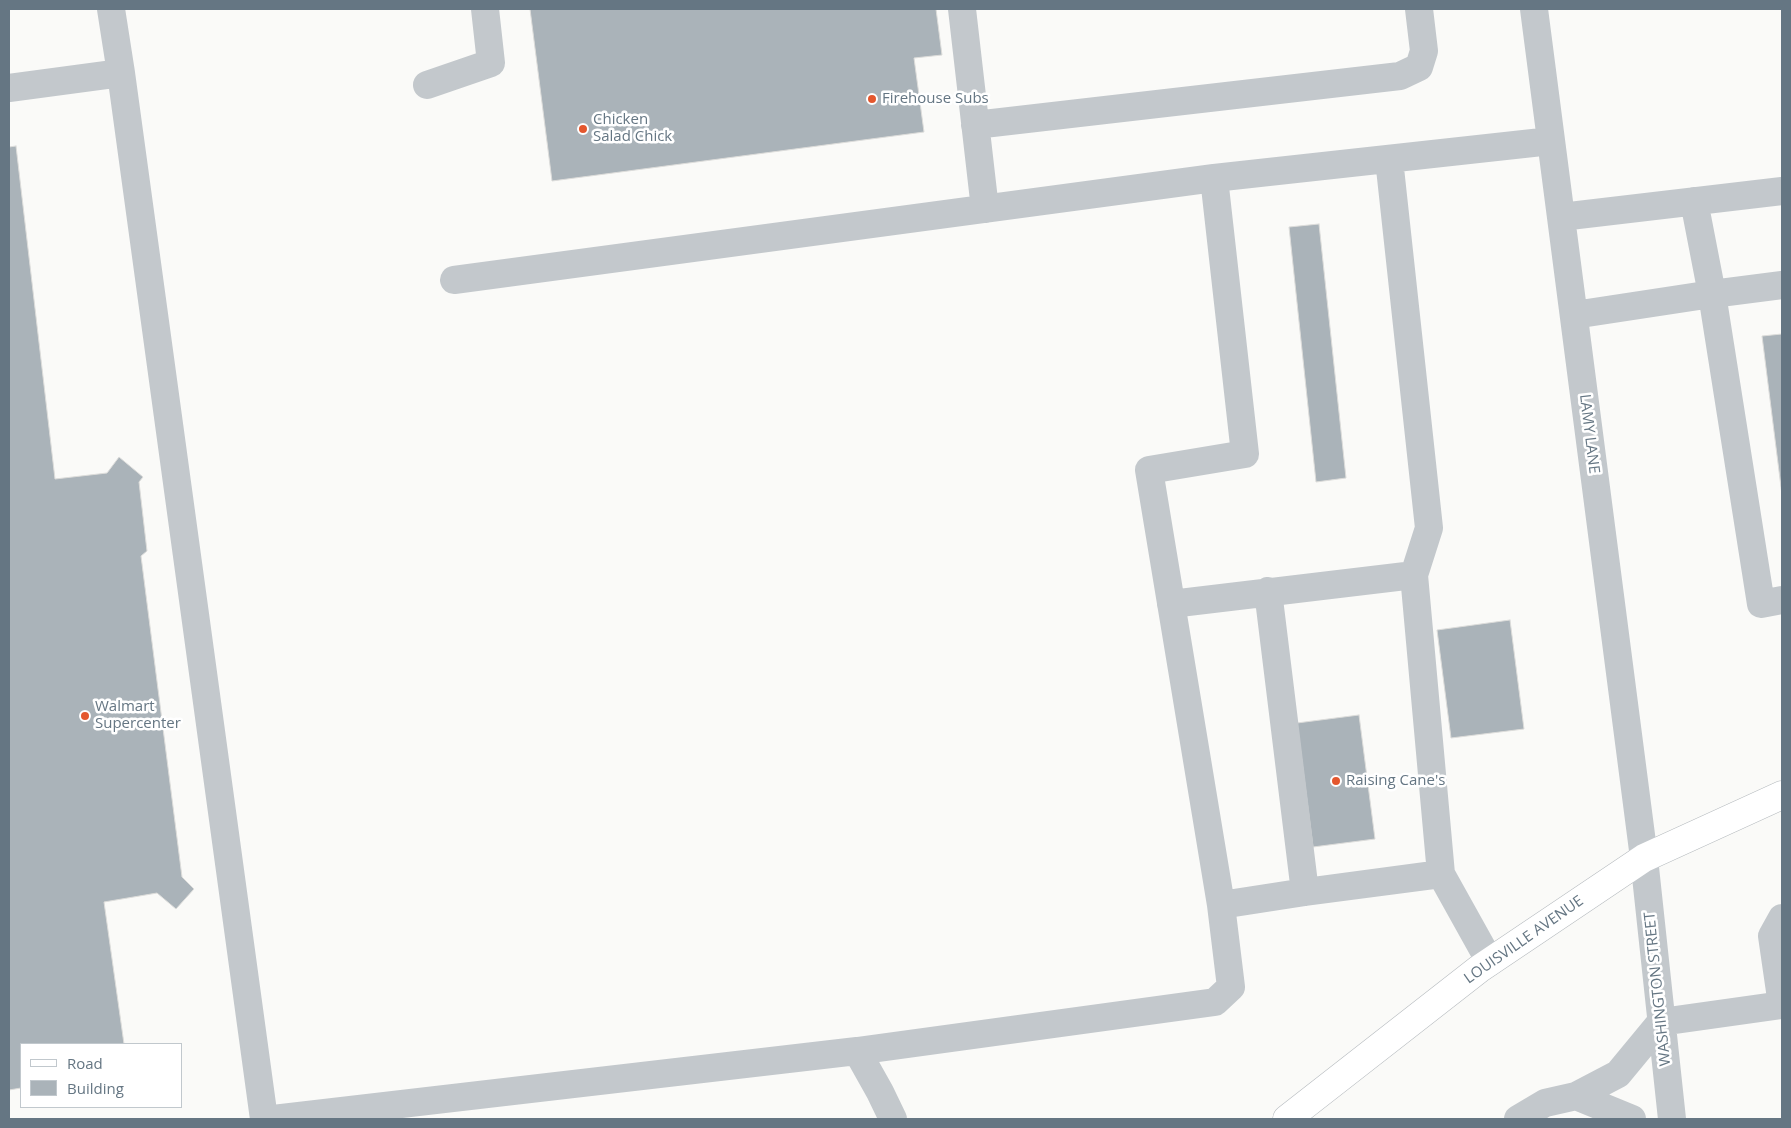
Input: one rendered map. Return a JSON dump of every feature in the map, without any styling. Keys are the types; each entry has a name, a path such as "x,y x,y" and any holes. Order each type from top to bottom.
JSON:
{"main road":[{"name":"LOUISVILLE AVENUE","path":"1286,1119 1490,962 1644,858 1782,795"}],"street":[{"path":"111,9 264,1119"},
{"path":"427,85 491,63 485,9"},
{"path":"962,9 986,209"},
{"path":"975,125 1400,76 1420,67 1424,51 1419,9"},
{"name":"LAMY LANE","path":"1534,9 1644,858"},
{"path":"9,88 121,74"},
{"path":"454,280 1214,178 1551,141"},
{"path":"1389,159 1430,528 1414,575 1441,874 1490,962"},
{"path":"273,1119 857,1051 1215,1002 1232,986 1221,905 1149,470 1245,454 1214,178"},
{"path":"1561,217 1782,191"},
{"path":"1694,201 1712,294 1761,604 1782,600"},
{"path":"1574,315 1782,285"},
{"path":"1171,604 1414,575"},
{"path":"1268,591 1305,892"},
{"name":"WASHINGTON STREET","path":"1644,858 1672,1119"},
{"path":"1221,905 1441,874"},
{"path":"1518,1119 1545,1103 1576,1096 1618,1074 1661,1022 1782,1005 1779,929"},
{"path":"857,1051 880,1092 892,1119"},
{"path":"1576,1096 1632,1119"}],"building":[{"path":"530,9 936,9 942,55 914,58 924,132 552,181"},
{"name":"Walmart Supercenter","path":"16,146 55,479 107,473 119,457 143,477 139,482 147,551 141,556 182,877 194,889 176,909 157,893 104,902 124,1043 20,1043 20,1088 9,1090 9,147"},
{"path":"1319,224 1346,478 1316,482 1289,227"},
{"path":"1782,334 1782,495 1762,336"},
{"path":"1510,620 1524,729 1451,738 1437,630"},
{"name":"Raising Cane's","path":"1359,715 1375,839 1313,847 1297,723"}],"place":[{"name":"Firehouse Subs","path":"872,99"},
{"name":"Chicken Salad Chick","path":"583,129"},
{"name":"Walmart Supercenter","path":"85,716"},
{"name":"Raising Cane's","path":"1336,781"}]}
